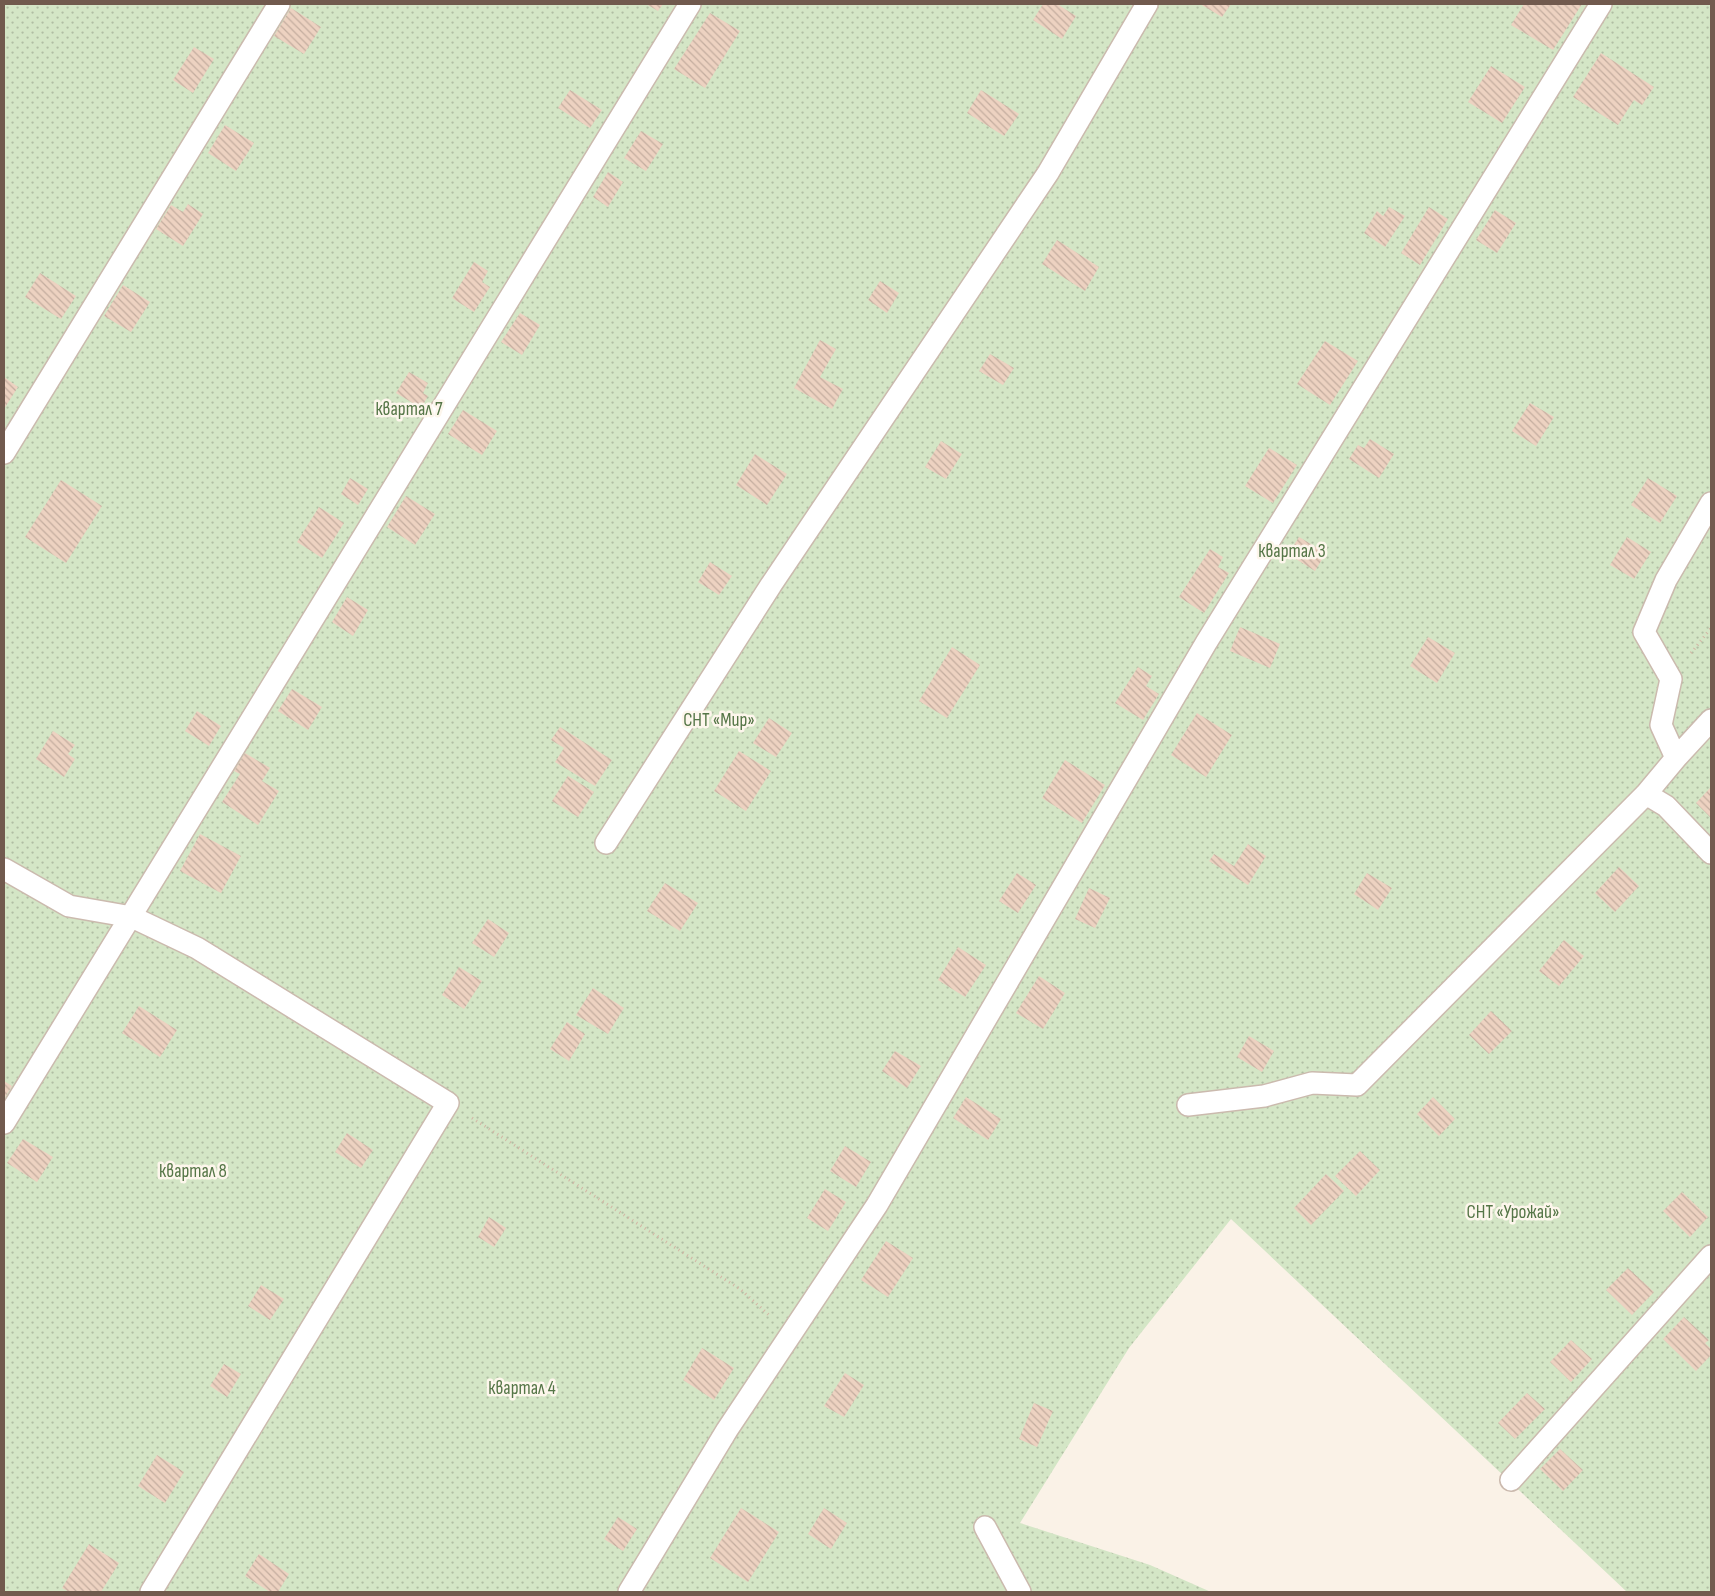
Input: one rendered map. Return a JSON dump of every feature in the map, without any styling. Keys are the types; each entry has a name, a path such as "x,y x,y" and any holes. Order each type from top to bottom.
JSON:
{"lane":[{"path":"4,453 279,4"},
{"path":"4,1123 132,917 495,317 690,4"},
{"path":"606,844 770,585 1048,173 1147,4"},
{"path":"629,1592 726,1430 792,1335 877,1205 1206,644 1601,4"},
{"path":"1676,758 1661,725 1671,679 1644,632 1666,580 1711,503"},
{"path":"1188,1105 1264,1096 1312,1083 1357,1085 1646,794 1711,720"},
{"path":"1646,794 1666,806 1711,853"},
{"path":"4,869 69,906 132,917 197,948 448,1104 151,1592"},
{"path":"1511,1480 1711,1256"},
{"path":"984,1527 1020,1592"}],"path":[{"path":"448,1104 740,1290 792,1335"}],"green space":[{"name":"СНТ «Мир»","path":"4,4 1711,4 1711,1592 1627,1592 1231,1219 1129,1348 1020,1523 1150,1565 1211,1592 4,1592"}],"building":[{"path":"646,4 663,4 658,11"},
{"path":"1043,4 1057,4 1076,16 1062,39 1033,20"},
{"path":"1200,4 1231,4 1222,17"},
{"path":"1524,4 1582,4 1553,50 1511,25"},
{"path":"291,8 321,27 304,54 274,36"},
{"path":"710,13 740,31 705,88 674,69"},
{"path":"194,47 214,59 193,93 173,80"},
{"path":"1601,53 1654,87 1642,105 1634,100 1618,125 1573,97"},
{"path":"1491,66 1525,87 1502,123 1468,102"},
{"path":"570,90 602,110 590,128 558,108"},
{"path":"981,90 1019,114 1004,136 967,113"},
{"path":"225,125 254,143 236,171 208,153"},
{"path":"641,131 663,144 646,171 624,158"},
{"path":"608,172 623,182 608,207 593,197"},
{"path":"188,204 203,214 183,246 156,229 171,205 183,212"},
{"path":"1389,207 1405,216 1385,247 1364,233 1377,211 1383,216"},
{"path":"1429,207 1448,219 1420,265 1401,253"},
{"path":"1495,210 1516,223 1497,253 1476,240"},
{"path":"1057,240 1099,267 1085,291 1042,264"},
{"path":"474,262 488,271 482,282 490,287 474,312 452,298"},
{"path":"40,273 76,296 61,319 25,297"},
{"path":"880,281 899,293 887,313 868,300"},
{"path":"123,285 150,302 131,332 104,316"},
{"path":"520,313 540,325 522,355 501,342"},
{"path":"820,340 836,349 820,377 843,389 832,409 794,388"},
{"path":"1325,341 1358,361 1330,405 1297,384"},
{"path":"990,354 1014,368 1003,385 979,371"},
{"path":"409,372 428,383 423,393 428,396 421,408 396,393"},
{"path":"4,377 18,387 4,409"},
{"path":"1530,403 1554,417 1536,446 1512,431"},
{"path":"463,410 497,431 482,455 448,434"},
{"path":"1370,439 1394,454 1379,478 1349,459 1358,445 1364,448"},
{"path":"941,441 962,454 946,479 925,467"},
{"path":"1269,448 1297,465 1273,503 1245,486"},
{"path":"755,454 787,474 767,505 736,485"},
{"path":"350,478 368,489 358,505 341,494"},
{"path":"1648,478 1677,496 1660,523 1631,505"},
{"path":"61,480 102,506 66,563 25,537"},
{"path":"406,496 435,514 415,545 387,527"},
{"path":"319,507 344,523 322,558 297,542"},
{"path":"1299,537 1326,553 1315,571 1288,554"},
{"path":"1627,537 1651,552 1634,579 1610,565"},
{"path":"1210,549 1223,557 1218,567 1229,573 1204,613 1179,597"},
{"path":"710,562 732,576 719,595 698,582"},
{"path":"347,597 368,610 353,636 332,622"},
{"path":"1240,627 1280,644 1270,668 1230,651"},
{"path":"1428,637 1455,653 1437,683 1410,666"},
{"path":"952,647 980,665 947,718 919,701"},
{"path":"1138,667 1152,676 1146,686 1159,694 1143,720 1115,703"},
{"path":"292,689 322,707 308,730 278,711"},
{"path":"197,711 221,726 209,746 185,731"},
{"path":"1197,713 1232,735 1206,777 1171,755"},
{"path":"769,718 792,733 776,757 753,743"},
{"path":"560,727 612,760 595,786 555,762 564,748 551,740"},
{"path":"53,731 75,745 68,754 75,759 64,777 36,759"},
{"path":"739,751 771,771 746,811 714,791"},
{"path":"245,753 270,768 262,781 279,791 258,825 222,802 240,774 234,771"},
{"path":"1065,760 1105,785 1082,823 1042,798"},
{"path":"568,776 594,792 578,817 552,801"},
{"path":"1711,787 1711,818 1696,803"},
{"path":"200,834 241,856 221,893 180,871"},
{"path":"1248,844 1266,856 1248,885 1209,861 1214,854 1234,866"},
{"path":"1619,867 1639,886 1615,912 1595,893"},
{"path":"1017,873 1036,885 1018,913 999,901"},
{"path":"1367,873 1392,888 1378,910 1354,894"},
{"path":"665,883 698,903 680,931 647,911"},
{"path":"1089,888 1110,898 1095,928 1075,919"},
{"path":"488,919 509,933 494,957 472,943"},
{"path":"1564,940 1584,956 1559,986 1539,971"},
{"path":"958,947 986,965 965,997 938,980"},
{"path":"459,967 482,981 464,1009 442,995"},
{"path":"1039,976 1065,993 1043,1029 1016,1013"},
{"path":"593,988 624,1008 608,1034 576,1015"},
{"path":"139,1006 177,1030 160,1057 122,1033"},
{"path":"1491,1011 1512,1031 1489,1054 1469,1035"},
{"path":"567,1022 585,1034 569,1061 550,1049"},
{"path":"1249,1036 1274,1051 1262,1072 1237,1057"},
{"path":"895,1051 921,1066 907,1088 882,1071"},
{"path":"4,1081 12,1086 4,1099"},
{"path":"966,1097 1001,1119 988,1140 953,1118"},
{"path":"1433,1097 1455,1119 1439,1136 1417,1114"},
{"path":"347,1133 373,1150 361,1168 335,1152"},
{"path":"23,1139 53,1157 37,1182 7,1163"},
{"path":"845,1146 871,1162 856,1187 830,1171"},
{"path":"1360,1151 1380,1170 1356,1196 1335,1176"},
{"path":"1326,1174 1344,1191 1311,1225 1294,1208"},
{"path":"825,1189 846,1202 828,1231 807,1218"},
{"path":"1682,1192 1708,1217 1690,1237 1663,1211"},
{"path":"489,1217 506,1228 494,1247 478,1237"},
{"path":"886,1241 913,1258 888,1297 861,1280"},
{"path":"1628,1268 1654,1292 1632,1315 1606,1290"},
{"path":"261,1285 284,1299 270,1320 248,1306"},
{"path":"1684,1317 1709,1340 1705,1343 1711,1349 1711,1355 1696,1371 1663,1339"},
{"path":"1571,1340 1592,1359 1571,1382 1550,1362"},
{"path":"702,1348 734,1368 714,1400 683,1380"},
{"path":"224,1364 241,1374 227,1397 210,1386"},
{"path":"845,1373 864,1385 844,1417 824,1406"},
{"path":"1527,1393 1545,1409 1515,1439 1498,1423"},
{"path":"1034,1403 1053,1411 1037,1447 1019,1439"},
{"path":"1560,1449 1583,1470 1563,1491 1540,1469"},
{"path":"157,1455 184,1472 165,1503 138,1486"},
{"path":"741,1508 779,1532 748,1582 710,1558"},
{"path":"824,1508 847,1523 831,1549 808,1534"},
{"path":"618,1517 637,1529 623,1551 604,1539"},
{"path":"89,1544 119,1563 101,1592 69,1592 62,1588"},
{"path":"259,1554 289,1574 278,1592 270,1592 245,1576"}],"park label":[{"name":"квартал 7","path":"409,409"},
{"name":"квартал 3","path":"1292,551"},
{"name":"квартал 8","path":"193,1171"},
{"name":"СНТ «Урожай»","path":"1513,1212"},
{"name":"квартал 4","path":"522,1388"}]}
